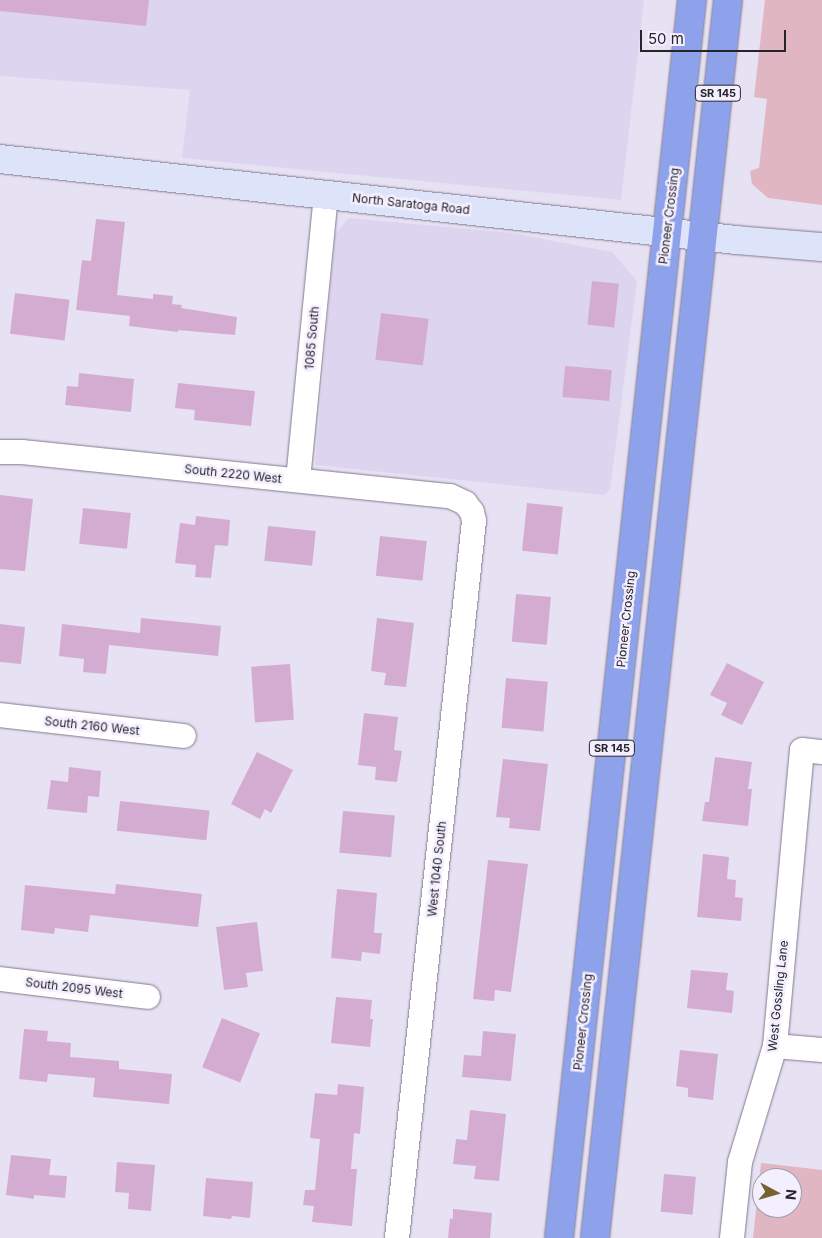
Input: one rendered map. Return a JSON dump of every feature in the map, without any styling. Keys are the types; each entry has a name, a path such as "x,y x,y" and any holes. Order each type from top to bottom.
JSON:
{"highway":[{"name":"Pioneer Crossing","path":"559,1238 692,0"},
{"name":"SR 145","path":"595,1238 728,0"}],"main road":[{"name":"North Saratoga Road","path":"0,159 703,236 822,247"}],"street":[{"name":"1085 South","path":"298,480 326,195"},
{"name":"South 2220 West","path":"0,452 22,452 450,496 465,503"},
{"name":"West 1040 South","path":"397,1238 474,522 472,512 465,503"},
{"name":"South 2160 West","path":"0,715 184,736"},
{"name":"West Gossling Lane","path":"732,1238 740,1162 775,1046 812,751"},
{"name":"South 2095 West","path":"0,979 148,997"},
{"path":"775,1046 822,1050"}],"shaded area":[{"path":"0,0 644,0 621,200 182,158 190,90 0,76"},
{"path":"765,0 822,0 822,205 768,198 752,184 750,171 759,168 767,99 754,97"},
{"path":"349,218 512,233 612,252 637,281 610,490 604,495 315,465 335,234"},
{"path":"761,1163 822,1170 822,1238 753,1238 755,1218 802,1218 802,1168 760,1168"}],"building":[{"path":"0,0 149,0 146,26 0,11"},
{"path":"96,219 125,222 117,295 153,299 153,294 173,296 172,304 182,305 181,308 237,317 235,335 178,330 178,332 129,326 130,316 76,310 82,260 91,261"},
{"path":"592,281 619,284 614,328 587,325"},
{"path":"15,293 70,300 65,340 10,334"},
{"path":"381,313 429,319 423,365 375,360"},
{"path":"565,366 612,370 609,401 562,397"},
{"path":"79,373 134,379 131,412 65,405 67,386 78,387"},
{"path":"178,383 255,391 251,426 194,420 195,410 175,408"},
{"path":"0,495 33,499 25,571 0,569"},
{"path":"527,503 563,507 558,555 522,551"},
{"path":"83,508 131,513 127,549 79,544"},
{"path":"196,516 230,520 228,546 215,545 211,578 195,577 196,565 175,563 180,523 195,525"},
{"path":"268,526 316,531 312,566 264,561"},
{"path":"380,536 427,541 423,581 376,576"},
{"path":"516,594 551,597 547,645 512,642"},
{"path":"141,618 221,626 218,656 109,645 106,674 83,672 84,659 59,656 62,624 140,633"},
{"path":"377,618 414,623 406,687 384,685 386,673 371,671"},
{"path":"0,624 25,627 21,664 0,662"},
{"path":"727,663 764,682 742,725 721,715 727,703 710,695"},
{"path":"290,664 294,720 255,723 251,667"},
{"path":"506,678 548,682 543,731 502,728"},
{"path":"364,713 398,717 394,750 402,751 397,782 375,780 376,767 358,765"},
{"path":"257,752 293,770 271,813 265,809 260,819 231,804"},
{"path":"715,757 752,762 748,789 752,789 748,826 702,821 705,802 709,802"},
{"path":"503,759 548,764 540,831 509,828 510,818 496,817"},
{"path":"69,767 101,771 99,797 88,796 87,813 47,809 51,780 68,782"},
{"path":"120,801 210,810 206,840 117,831"},
{"path":"343,811 395,816 391,857 339,853"},
{"path":"703,854 729,857 727,879 736,880 735,897 743,898 741,921 697,917"},
{"path":"488,860 528,864 511,992 495,990 494,1001 473,999"},
{"path":"116,884 202,894 198,927 90,915 88,932 55,928 54,934 21,930 25,885 115,894"},
{"path":"337,889 377,893 374,933 382,933 380,954 362,952 361,961 331,958"},
{"path":"257,922 263,971 246,973 248,987 224,990 216,927"},
{"path":"691,970 728,973 726,990 734,991 732,1013 687,1008"},
{"path":"336,997 372,1000 370,1019 373,1019 370,1047 331,1043"},
{"path":"222,1018 260,1033 240,1082 202,1067"},
{"path":"24,1029 48,1031 47,1041 71,1043 70,1057 119,1061 119,1069 172,1074 169,1104 93,1097 95,1078 48,1074 47,1082 19,1079"},
{"path":"483,1031 516,1034 511,1081 462,1077 464,1055 481,1056"},
{"path":"680,1050 718,1054 713,1100 688,1097 688,1088 676,1086"},
{"path":"338,1084 364,1087 360,1134 354,1133 351,1169 357,1169 352,1226 312,1222 314,1206 303,1205 305,1190 315,1190 320,1139 310,1138 315,1093 337,1095"},
{"path":"470,1110 506,1114 499,1181 474,1179 476,1166 453,1164 456,1139 467,1140"},
{"path":"11,1155 51,1159 49,1175 67,1176 65,1198 34,1195 34,1199 6,1195"},
{"path":"117,1162 155,1165 151,1211 128,1209 129,1193 115,1192"},
{"path":"664,1174 696,1177 693,1215 661,1212"},
{"path":"206,1178 253,1182 250,1218 232,1216 231,1219 203,1216"},
{"path":"453,1209 492,1213 490,1238 448,1238 450,1218 453,1219"}]}
